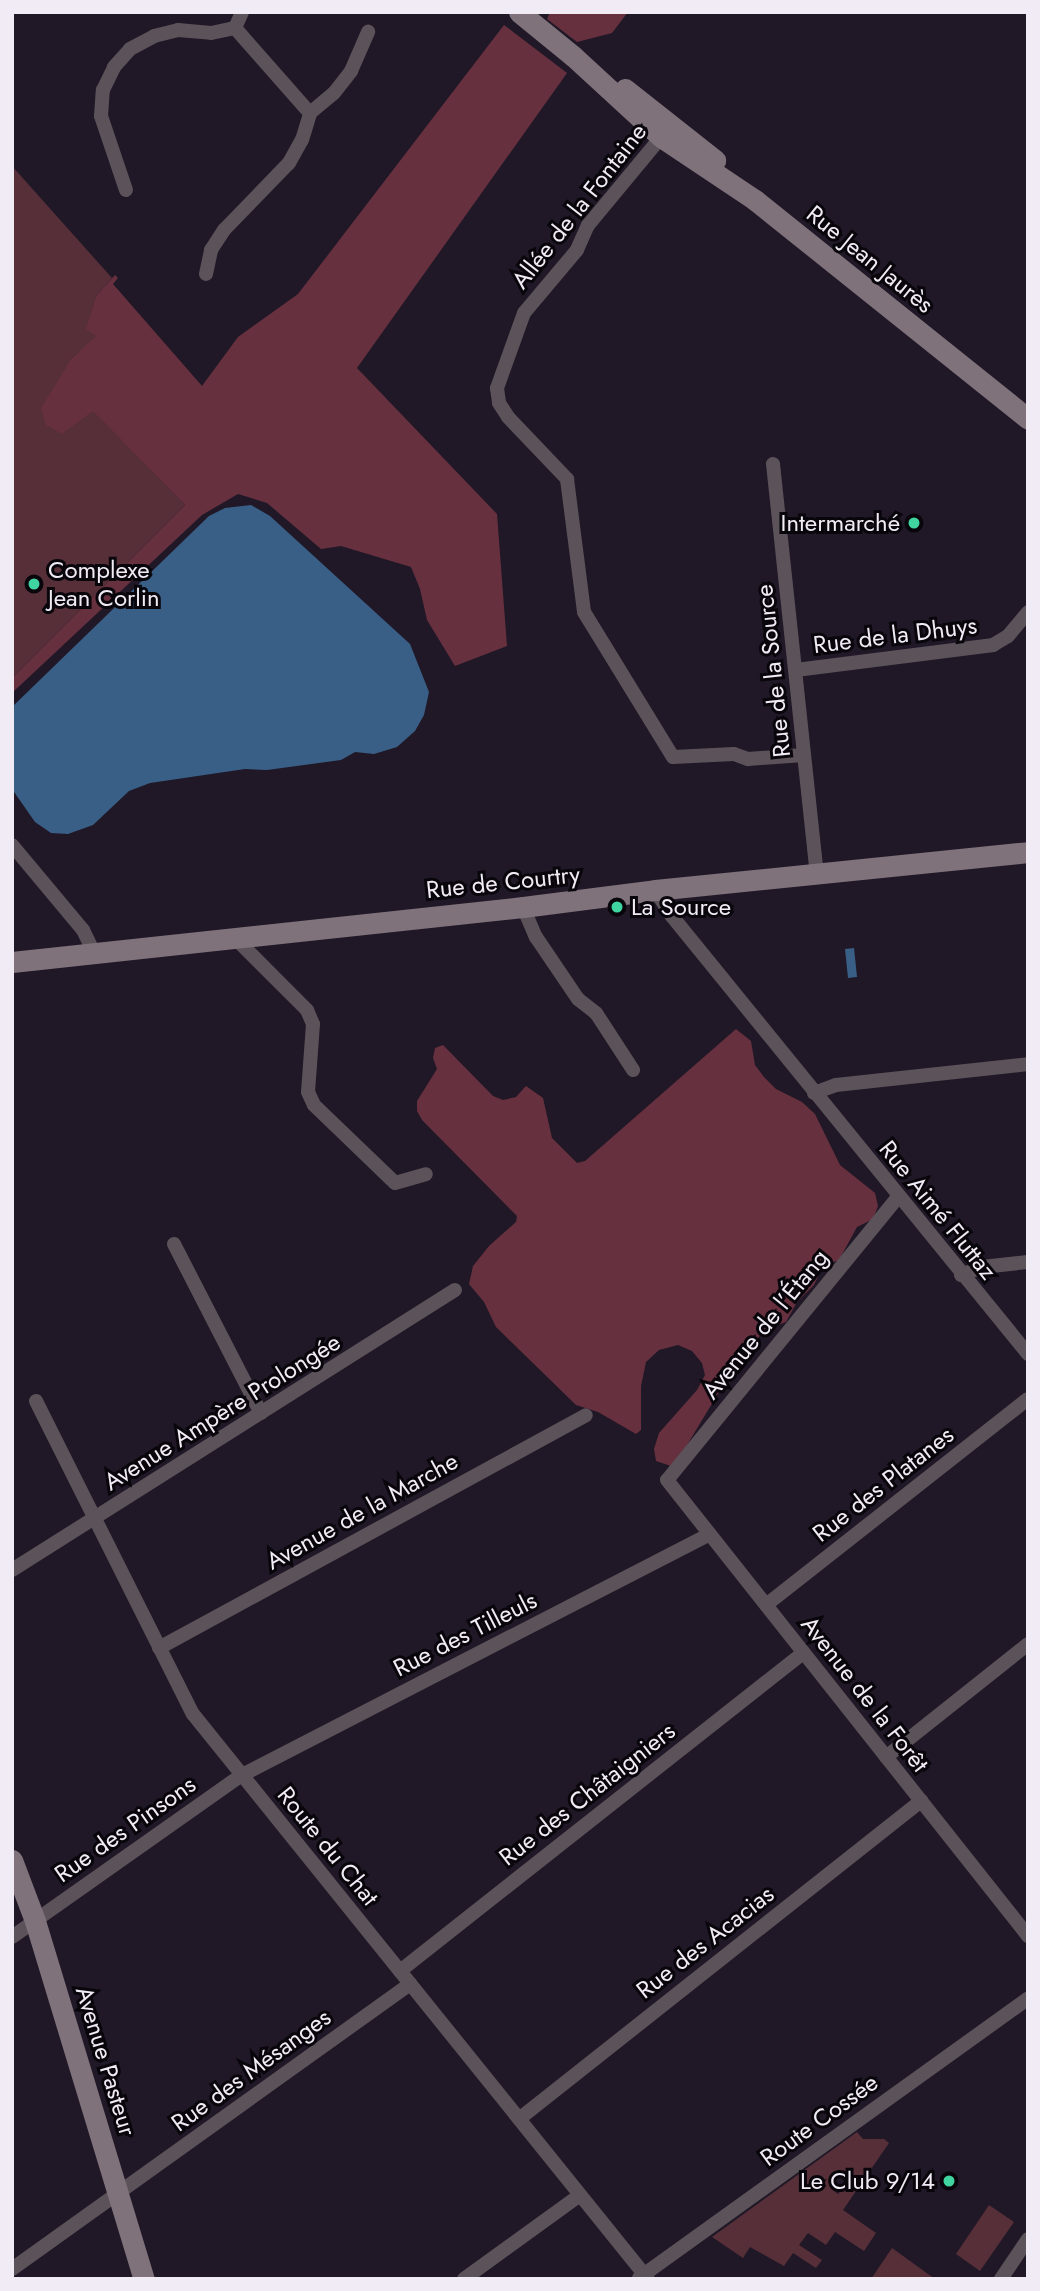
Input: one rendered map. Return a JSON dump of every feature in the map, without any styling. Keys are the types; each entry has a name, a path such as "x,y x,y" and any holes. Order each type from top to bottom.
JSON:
{"street":[{"path":"234,28 242,12"},
{"name":"Rue Jean Jaurès","path":"519,12 1028,419"},
{"path":"234,28 310,113"},
{"path":"126,190 101,116 103,90 114,67 130,49 154,36 178,30 211,33 234,28"},
{"path":"206,274 211,250 224,230 289,163 302,140 310,113 334,93 351,71 368,32"},
{"name":"Allée de la Fontaine","path":"666,130 588,225 578,250 524,313 497,388 499,403 508,418 567,479 584,612 673,757 734,754 748,759 804,755"},
{"name":"Rue Jean Jaurès","path":"951,359 1028,434"},
{"name":"Rue de la Source","path":"773,464 817,873"},
{"name":"Rue de la Dhuys","path":"796,670 993,645 1008,636 1028,612"},
{"path":"12,845 83,930 94,953"},
{"name":"Rue de Courtry","path":"12,962 523,907 655,890 1028,852"},
{"name":"Rue Aimé Fluttaz","path":"655,890 671,915 814,1093 1028,1354"},
{"path":"523,907 536,937 578,999 596,1013 633,1070"},
{"path":"234,937 307,1010 313,1024 308,1092 314,1105 395,1183 426,1174"},
{"path":"814,1093 836,1085 1028,1064"},
{"name":"Avenue de l’Étang","path":"667,1480 898,1197"},
{"path":"174,1244 261,1413"},
{"path":"961,1275 982,1267 1028,1262"},
{"name":"Avenue Ampère Prolongée","path":"12,1570 455,1290"},
{"name":"Rue des Platanes","path":"765,1605 1028,1399"},
{"name":"Route du Chat","path":"36,1401 93,1520 193,1714 643,2277"},
{"name":"Avenue de la Marche","path":"159,1648 586,1415"},
{"name":"Avenue de la Forêt","path":"667,1480 1028,1936"},
{"name":"Rue des Tilleuls","path":"242,1775 710,1534"},
{"path":"886,1757 1028,1644"},
{"name":"Rue des Châtaigniers","path":"400,1971 803,1653"},
{"name":"Rue des Pinsons","path":"12,1937 242,1775"},
{"name":"Rue des Acacias","path":"519,2119 921,1801"},
{"name":"Avenue Pasteur","path":"12,1860 35,1921 144,2279"},
{"name":"Rue des Mésanges","path":"12,2269 410,1984"},
{"name":"Route Cossée","path":"643,2277 1028,1998"},
{"path":"464,2279 580,2195"},
{"path":"1001,2279 1028,2239"}],"shaded area":[{"path":"550,12 628,12 612,33 577,42 547,19"},
{"path":"504,25 567,73 357,368 497,514 507,646 455,666 427,620 420,589 411,567 341,546 321,549 267,503 238,494 202,515 12,693 12,678 185,505 93,411 62,434 46,425 41,408 72,358 96,336 86,329 96,296 115,275 118,278 113,284 202,386 238,337 298,294"},
{"path":"12,166 112,278 96,296 87,328 97,336 72,358 62,434 93,410 185,505 12,678"},
{"path":"736,1029 751,1041 755,1065 764,1077 776,1089 802,1102 815,1114 840,1165 875,1193 878,1206 873,1219 857,1227 839,1260 823,1266 814,1285 797,1302 786,1322 761,1332 755,1346 725,1382 681,1455 671,1466 656,1461 654,1449 659,1433 697,1390 705,1375 702,1363 692,1351 678,1345 659,1350 646,1362 641,1386 641,1430 636,1434 598,1412 576,1405 496,1327 484,1302 469,1284 473,1266 489,1246 516,1222 517,1216 422,1120 417,1111 417,1101 437,1069 433,1058 435,1048 443,1045 493,1096 503,1100 516,1097 526,1086 543,1098 552,1138 577,1163 585,1161"},
{"path":"857,2132 863,2139 884,2139 889,2143 843,2210 876,2233 864,2251 835,2232 826,2245 808,2233 799,2245 822,2260 816,2268 793,2253 784,2266 750,2247 743,2258 712,2237","holes":["840,2174 849,2180 838,2194 830,2188"]},
{"path":"989,2205 1014,2222 980,2271 956,2254"},
{"path":"892,2248 935,2279 871,2279"}],"water":[{"path":"251,505 270,516 410,644 429,692 424,715 415,731 397,747 374,754 355,752 341,760 267,770 245,769 150,783 129,791 93,825 68,834 51,833 35,822 12,789 12,707 209,516 225,508"},
{"path":"854,948 857,977 848,978 845,949"}],"place":[{"name":"Intermarché","path":"914,523"},
{"name":"Complexe Jean Corlin","path":"34,584"},
{"name":"La Source","path":"617,907"},
{"name":"Le Club 9/14","path":"949,2181"}]}
